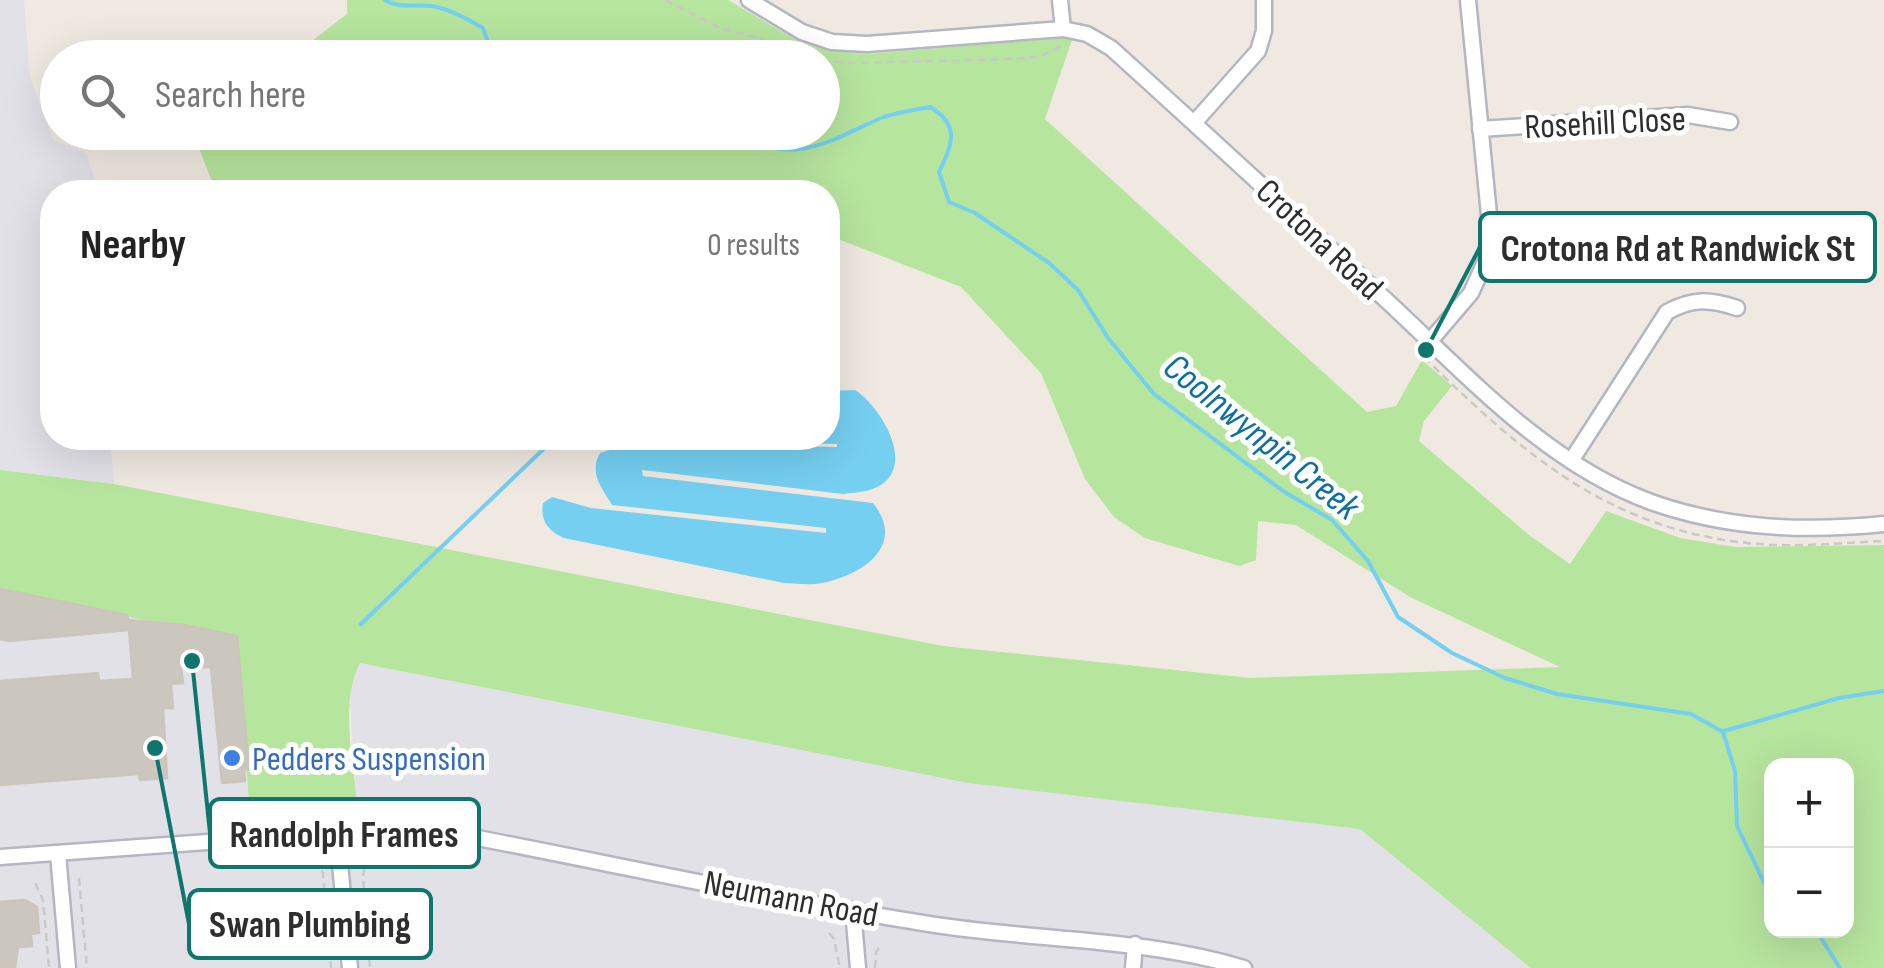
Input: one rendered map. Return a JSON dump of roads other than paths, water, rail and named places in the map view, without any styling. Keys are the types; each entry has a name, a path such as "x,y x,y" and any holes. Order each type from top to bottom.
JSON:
{"street":[{"name":"Crotona Road","path":"749,0 802,32 826,40"},
{"path":"1060,0 1062,29"},
{"path":"1194,123 1251,62 1263,42 1264,0"},
{"path":"1430,341 1471,294 1485,262 1490,225 1468,0"},
{"name":"Crotona Road","path":"840,42 867,44 1062,29 1087,34 1111,48 1526,428 1571,462 1650,501 1719,521 1786,529 1884,524"},
{"name":"Rosehill Close","path":"1480,129 1688,115 1730,122"},
{"path":"1571,462 1667,312 1687,301 1711,300 1737,308"},
{"name":"Neumann Road","path":"0,858 413,828 436,830 931,925 1134,944 1204,956 1244,968"},
{"path":"338,833 350,968"},
{"path":"58,854 68,968"},
{"path":"853,910 858,968"},
{"path":"1133,968 1134,944"}],"water":[{"path":"855,390 864,397 881,417 893,443 894,468 888,479 873,489 843,494 642,470 643,476 873,503 883,519 882,547 862,568 847,575 816,584 784,583 564,538 544,520 543,503 552,497 591,508 826,533 826,528 612,505 598,480 596,467 600,453 610,450 840,450 840,391"}],"waterway":[{"name":"Coolnwynpin Creek","path":"385,0 439,7 483,28 487,40"},
{"name":"Coolnwynpin Creek","path":"840,137 895,114 930,107 940,114 951,136 939,172 949,202 975,213 1049,263 1078,290 1108,338 1154,394 1283,491 1332,520 1368,561 1398,617 1452,653 1505,678 1557,694 1691,714 1723,732 1735,771 1737,826 1764,882"},
{"path":"361,624 542,450"},
{"path":"1724,731 1839,698 1884,691"},
{"name":"Coolnwynpin Creek","path":"1821,938 1840,968"}],"place":[{"name":"Crotona Rd at Randwick St","path":"1426,350"},
{"name":"Randolph Frames","path":"192,661"},
{"name":"Swan Plumbing","path":"155,748"},
{"name":"Pedders Suspension","path":"232,758"}]}
